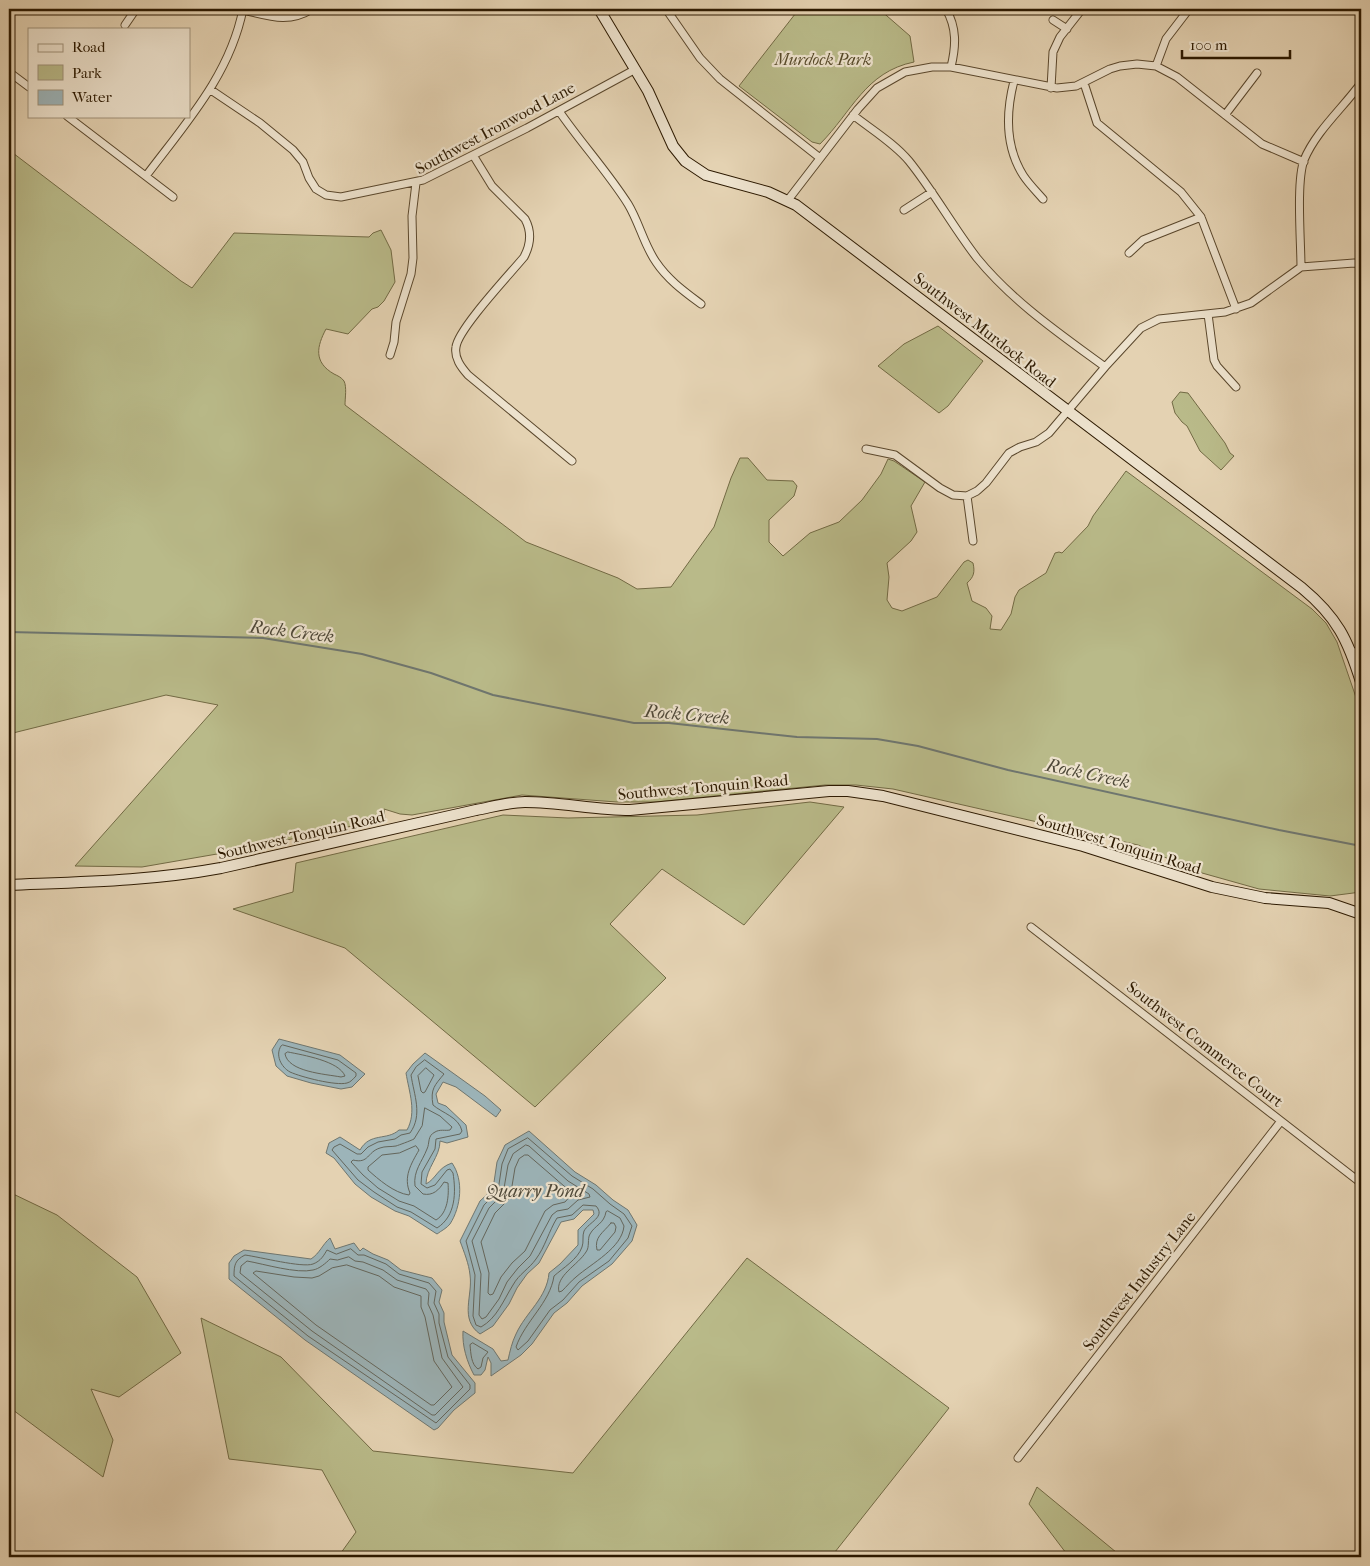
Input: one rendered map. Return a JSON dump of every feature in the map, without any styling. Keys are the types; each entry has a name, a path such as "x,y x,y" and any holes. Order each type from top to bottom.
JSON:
{"main road":[{"name":"Southwest Murdock Road","path":"599,9 648,91 673,146 688,164 706,175 750,186 788,200 840,237 1067,412 1315,598 1335,621 1356,652 1361,682"},
{"name":"Southwest Tonquin Road","path":"9,885 130,880 184,875 511,803 537,803 601,810 630,810 848,791 883,796 1083,846 1212,888 1265,898 1329,903 1361,914"}],"street":[{"path":"125,25 136,9"},
{"path":"190,118 211,90 230,52 243,10 279,18 294,18 312,9"},
{"path":"666,9 700,58 720,79 820,158"},
{"path":"946,9 954,25 956,38 951,67"},
{"path":"1051,88 1053,52 1082,9"},
{"path":"1156,66 1166,40 1189,9"},
{"path":"1053,20 1067,29"},
{"path":"788,200 877,88 897,75 922,68 943,66 1051,88 1070,88 1115,67 1137,64 1156,66 1177,77 1262,144 1304,162"},
{"name":"Southwest Ironwood Lane","path":"390,355 394,342 396,322 411,274 413,258 412,216 416,183 559,112 634,70"},
{"path":"9,72 28,86"},
{"path":"1226,115 1257,73"},
{"path":"1014,81 1007,121 1011,147 1023,174 1043,199"},
{"path":"1084,83 1097,123 1181,192 1200,217 1236,309"},
{"path":"1301,267 1300,199 1304,162 1321,134 1360,86"},
{"path":"211,90 260,123 293,150 304,162 312,185 321,192 341,197 416,183"},
{"path":"559,112 581,143 611,179 629,206 656,262 670,280 701,304"},
{"path":"853,116 886,140 908,160 977,258 1009,292 1037,317 1105,367"},
{"path":"70,118 173,197"},
{"path":"146,176 190,118"},
{"path":"473,155 492,186 524,219 528,226 530,238 524,257 462,331 456,347 458,362 468,375 572,461"},
{"path":"904,210 932,192"},
{"path":"1129,253 1143,240 1200,217"},
{"path":"866,449 895,455 940,488 953,495 967,496 977,491 986,483 1009,453 1036,442 1049,434 1135,333 1153,321 1167,317 1208,314 1236,309 1251,303 1301,267 1361,264"},
{"path":"1208,314 1214,360 1236,387"},
{"path":"967,496 973,541"},
{"name":"Southwest Commerce Court","path":"1032,927 1361,1183"},
{"name":"Southwest Industry Lane","path":"1018,1458 1282,1121"}],"green space":[{"name":"Murdock Park","path":"799,9 879,9 910,36 914,62 897,67 871,84 820,144 812,142 739,86"},
{"path":"9,150 192,288 234,233 369,237 381,230 391,250 395,282 384,301 378,307 372,309 348,334 326,329 320,342 319,353 323,364 345,383 345,405 526,542 618,578 637,589 671,587 714,527 740,458 748,458 767,480 793,481 797,486 794,496 769,520 769,542 783,556 810,533 839,522 862,500 881,474 888,459 925,482 911,506 917,532 911,541 887,563 889,577 887,600 892,608 902,611 937,597 964,562 968,560 973,563 974,569 973,576 967,583 972,601 986,608 992,616 990,629 1001,630 1011,614 1015,597 1019,590 1046,573 1055,553 1062,553 1088,526 1093,516 1126,471 1312,609 1326,623 1337,642 1361,712 1361,892 1330,896 1259,889 1195,871 1138,845 893,789 856,785 825,785 655,802 617,802 522,795 412,815 400,814 384,809 385,819 240,850 142,867 75,866 218,705 166,695 9,734"},
{"path":"938,326 983,361 948,406 939,413 878,366 904,344"},
{"path":"1180,392 1188,393 1234,456 1221,470 1200,451 1187,426 1175,413 1172,402"},
{"path":"810,802 844,807 744,925 662,869 610,924 666,978 535,1107 345,948 233,909 293,892 296,863 503,815 568,818 697,815"},
{"path":"9,1192 57,1215 137,1277 181,1353 119,1397 91,1389 113,1440 103,1477 9,1407"},
{"path":"747,1258 949,1408 831,1557 338,1557 356,1532 322,1470 229,1459 201,1318 281,1357 373,1451 573,1473"},
{"path":"1037,1487 1122,1557 1069,1557 1029,1504"}],"water":[{"path":"279,1039 340,1055 365,1074 352,1087 341,1089 287,1076 276,1066 272,1050"},
{"path":"425,1053 485,1096 501,1110 496,1117 456,1087 443,1082 436,1094 438,1103 446,1106 466,1125 468,1137 447,1143 440,1141 438,1152 428,1173 426,1184 440,1170 452,1163 460,1185 459,1202 454,1217 449,1225 437,1234 409,1216 395,1211 371,1197 355,1184 334,1158 326,1153 329,1143 340,1137 360,1150 369,1141 399,1130 407,1130 412,1109 406,1073"},
{"name":"Quarry Pond","path":"529,1131 575,1172 596,1185 628,1210 637,1225 632,1241 612,1264 582,1286 567,1303 554,1313 532,1344 521,1355 491,1376 491,1363 488,1357 485,1370 481,1375 474,1375 469,1365 463,1342 463,1331 493,1349 501,1361 508,1360 516,1334 544,1290 549,1273 578,1245 578,1230 594,1214 593,1210 583,1210 574,1219 561,1222 539,1263 527,1274 493,1326 480,1334 474,1328 468,1314 469,1271 460,1241 480,1201 493,1189 497,1162 505,1145"},
{"path":"330,1238 335,1249 354,1243 360,1251 363,1248 388,1260 401,1270 432,1278 442,1290 439,1302 444,1313 444,1322 452,1355 475,1383 475,1393 454,1410 438,1428 434,1430 305,1340 229,1279 229,1263 234,1256 244,1250 311,1259"}],"waterway":[{"name":"Rock Creek","path":"9,632 263,638 362,654 431,673 493,695 634,723 669,723 797,737 877,739 918,746 1008,770 1279,830 1361,846"}]}
